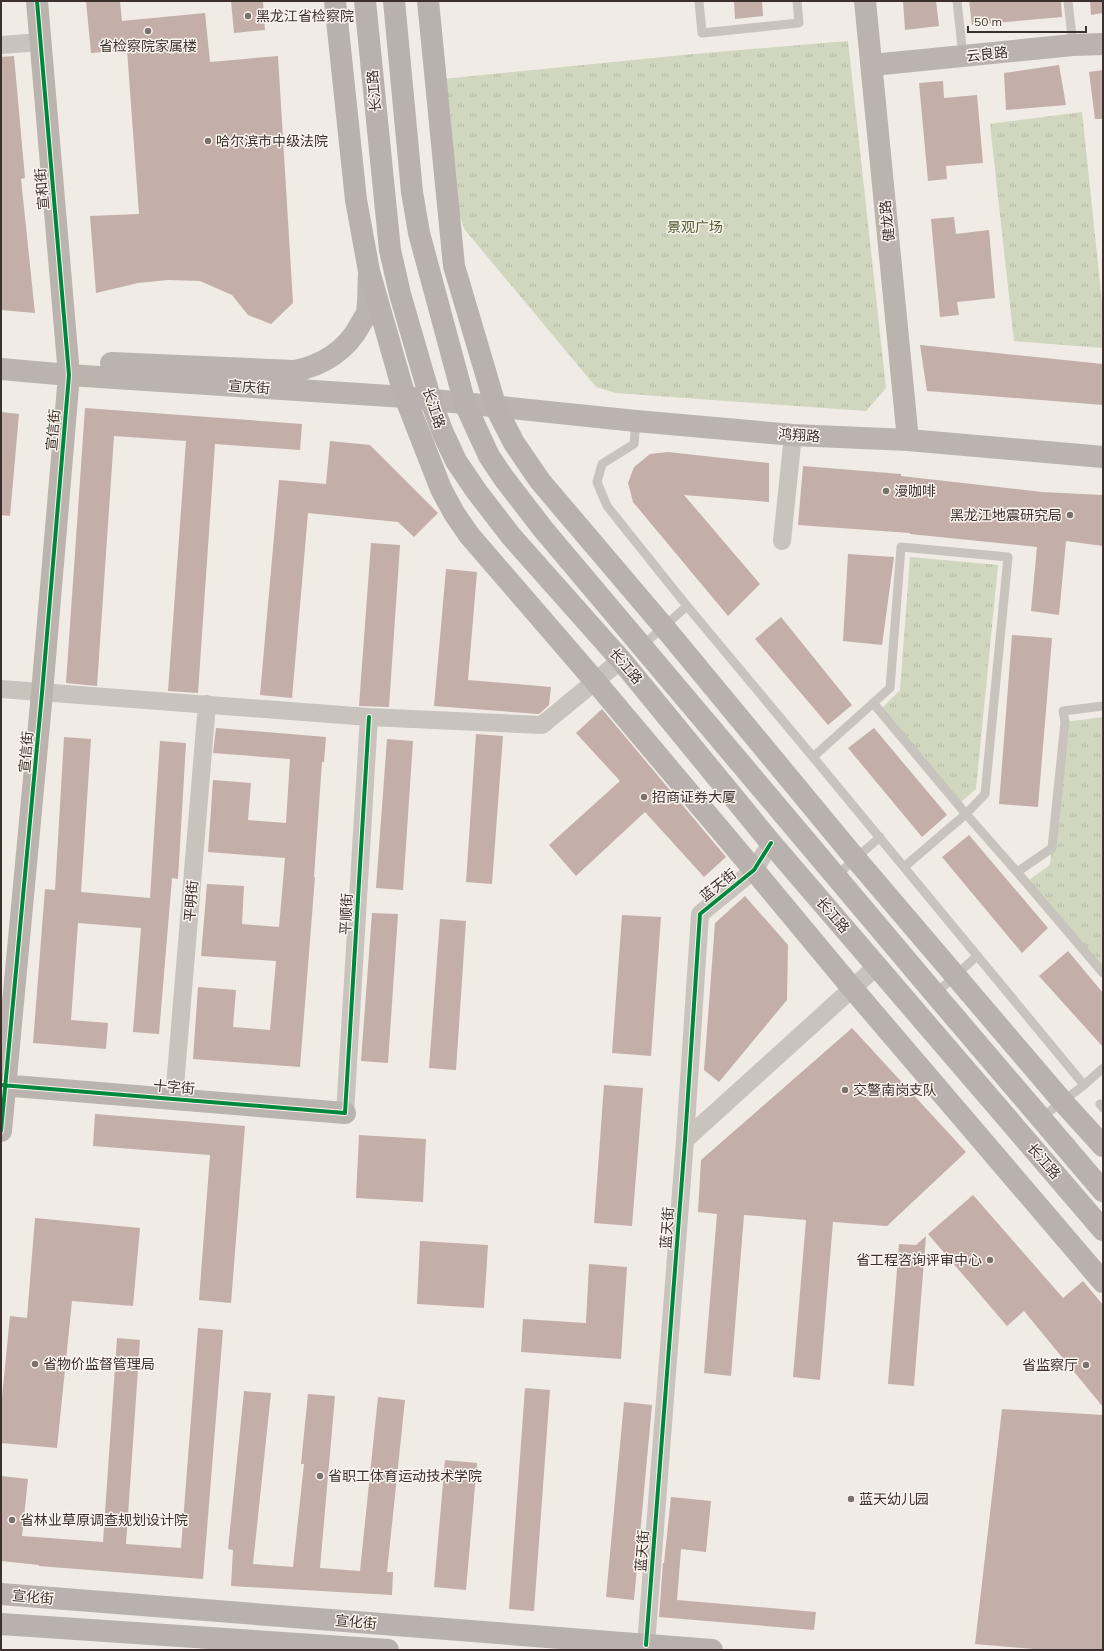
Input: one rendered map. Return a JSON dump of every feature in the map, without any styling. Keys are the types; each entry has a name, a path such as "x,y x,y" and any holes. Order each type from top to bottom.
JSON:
{"main road":[{"path":"335,1 356,200 369,271 405,397 441,488 454,513 469,535 595,681 852,988 1103,1282"},
{"name":"长江路","path":"365,1 390,250 400,294 431,401 443,433 456,461 510,536 621,660 771,843 1103,1230"},
{"name":"长江路","path":"394,1 412,192 419,233 465,404 479,437 503,477 543,529 1103,1191"},
{"path":"428,1 454,266 496,408 514,443 540,481 664,627 855,858 1063,1102 1103,1146"},
{"name":"宣化街","path":"1,1594 712,1650"},
{"name":"宣化街","path":"1,1624 388,1650"}],"street":[{"name":"宣和街","path":"38,1 69,368"},
{"name":"健龙路","path":"865,1 908,440"},
{"path":"1,45 41,42"},
{"name":"云良路","path":"872,65 1073,45 1103,44"},
{"path":"69,368 302,370 325,361 346,347 356,333 366,313 369,271"},
{"name":"宣庆街","path":"1,369 69,368 405,397 496,408"},
{"name":"宣信街","path":"1,1131 3,1085 42,693 69,368"},
{"name":"鸿翔路","path":"496,408 793,435 908,440 1103,457"},
{"path":"782,541 793,435"},
{"path":"1,689 369,717 542,725 621,660"},
{"name":"平明街","path":"174,1098 207,704"},
{"name":"平顺街","path":"345,1113 369,717"},
{"name":"蓝天街","path":"646,1645 700,914 754,870 771,843"},
{"path":"684,1140 877,966"},
{"name":"十字街","path":"3,1085 345,1113"}],"lane":[{"path":"699,1 702,33 799,23 796,1"},
{"path":"957,1 963,56"},
{"path":"1068,1 1073,45"},
{"path":"636,421 634,444 602,464 597,482 607,506 686,606 880,837 1084,1085"},
{"path":"813,757 890,688 901,547 1008,557 984,794 966,814 904,867"},
{"path":"642,646 686,606"},
{"path":"873,703 1103,973"},
{"path":"1017,872 1052,848 1065,722 1063,711 1103,706"},
{"path":"836,876 880,837"},
{"path":"935,994 977,956"},
{"path":"1041,1118 1063,1102 1103,1068"}],"green space":[{"name":"景观广场","path":"848,41 886,388 866,411 616,393 596,387 465,230 456,206 443,79 694,54"},
{"path":"1082,112 1103,311 1103,348 1014,341 990,124"},
{"path":"910,557 998,565 976,789 960,803 880,710 900,690"},
{"path":"1103,717 1103,969 1026,882 1050,865 1065,722"}],"building":[{"name":"哈尔滨市中级法院","path":"86,1 120,1 122,21 205,13 210,62 278,56 293,303 271,324 248,315 232,295 200,281 168,280 138,283 96,293 90,216 139,214 127,50 91,53"},
{"name":"黑龙江省检察院","path":"231,1 263,1 265,30 234,33"},
{"path":"734,1 762,1 763,16 735,19"},
{"path":"903,1 936,1 939,26 905,30"},
{"path":"969,1 1061,1 1062,17 972,25"},
{"path":"1090,1 1103,1 1103,13 1091,15"},
{"path":"14,56 25,178 21,179 35,313 1,310 1,57"},
{"path":"1059,65 1066,105 1006,110 1004,73"},
{"path":"1103,70 1103,119 1095,119 1089,72"},
{"path":"943,81 944,98 977,95 983,163 946,166 947,179 928,181 919,83"},
{"path":"954,217 956,234 989,230 995,298 957,302 959,315 940,317 931,219"},
{"path":"920,345 1103,364 1103,405 927,391"},
{"path":"85,408 302,424 300,450 215,444 198,693 168,691 186,441 114,436 97,686 66,683"},
{"path":"1,412 19,414 10,516 1,515"},
{"path":"330,441 370,445 438,513 414,537 398,522 308,513 292,698 260,695 279,480 326,484"},
{"path":"668,452 769,463 769,502 684,495 760,584 728,616 633,502 628,483 634,467 650,454"},
{"path":"803,466 901,474 901,476 1042,492 1103,495 1103,546 1066,541 1059,615 1031,611 1037,547 910,533 798,525"},
{"path":"371,543 400,545 389,707 359,706"},
{"path":"848,554 894,557 882,645 843,641"},
{"path":"446,569 477,572 468,680 551,687 549,705 539,714 434,706"},
{"path":"781,617 852,705 828,725 755,639"},
{"path":"1012,635 1052,638 1038,807 999,804"},
{"name":"招商证券大厦","path":"602,709 726,857 704,877 645,812 576,876 549,845 620,781 576,733"},
{"path":"216,728 326,737 324,762 322,762 315,877 300,1067 193,1059 198,987 236,990 233,1027 270,1030 276,961 201,956 207,884 244,886 242,924 279,927 285,858 208,852 213,780 251,783 248,820 286,823 290,759 213,753"},
{"path":"874,728 947,815 922,837 848,748"},
{"path":"476,734 503,736 492,884 466,882"},
{"path":"64,737 91,739 81,892 150,898 160,741 186,743 178,879 172,878 159,1034 133,1032 141,928 78,923 71,1020 108,1023 106,1049 33,1043 45,889 55,890"},
{"path":"387,739 413,741 403,890 376,888"},
{"path":"969,835 1048,928 1022,953 942,857"},
{"path":"745,896 788,945 787,1000 719,1082 704,1070 715,923"},
{"path":"372,913 398,914 388,1063 361,1061"},
{"path":"622,915 661,917 651,1056 612,1053"},
{"path":"440,919 466,921 456,1070 429,1068"},
{"path":"1068,951 1103,993 1103,1047 1039,976"},
{"name":"交警南岗支队","path":"852,1028 966,1152 887,1226 833,1222 820,1380 793,1377 806,1220 744,1215 731,1376 704,1373 717,1214 698,1212 701,1160"},
{"path":"604,1085 643,1088 632,1226 594,1223"},
{"path":"95,1114 245,1126 231,1303 199,1300 210,1155 93,1146"},
{"path":"359,1135 426,1139 423,1202 356,1198"},
{"path":"973,1195 1063,1298 1083,1281 1103,1305 1103,1407 1024,1311 1007,1326 928,1234"},
{"path":"35,1218 140,1228 133,1306 72,1301 57,1448 1,1443 1,1407 10,1316 27,1318"},
{"path":"926,1236 914,1386 888,1384 899,1244 916,1245"},
{"path":"420,1241 488,1245 484,1308 417,1304"},
{"path":"589,1264 627,1267 621,1359 521,1352 523,1319 586,1323"},
{"path":"198,1328 223,1330 203,1579 39,1566 1,1561 1,1476 28,1479 22,1536 103,1542 117,1338 140,1340 126,1544 181,1548"},
{"path":"525,1388 550,1390 534,1611 509,1609"},
{"path":"244,1391 271,1393 253,1564 293,1567 304,1464 301,1464 308,1394 335,1396 320,1568 360,1571 378,1397 405,1400 387,1572 393,1572 392,1595 231,1586 233,1550 228,1549"},
{"path":"624,1402 652,1405 634,1600 606,1597"},
{"path":"1002,1409 1103,1415 1103,1650 1046,1650 975,1644"},
{"path":"445,1460 477,1463 466,1590 434,1587"},
{"path":"671,1497 711,1501 706,1552 681,1549 677,1600 816,1612 814,1630 659,1617 663,1563"}],"cycle path":[{"path":"1,1131 42,693 69,375 37,1"},
{"path":"1,1085 345,1113 369,717"},
{"path":"646,1645 685,1140 700,914 754,870 771,843"}],"place":[{"name":"黑龙江省检察院","path":"248,16"},
{"name":"省检察院家属楼","path":"148,31"},
{"name":"哈尔滨市中级法院","path":"208,141"},
{"name":"漫咖啡","path":"886,491"},
{"name":"黑龙江地震研究局","path":"1070,515"},
{"name":"招商证券大厦","path":"644,797"},
{"name":"交警南岗支队","path":"845,1090"},
{"name":"省工程咨询评审中心","path":"990,1260"},
{"name":"省物价监督管理局","path":"35,1364"},
{"name":"省监察厅","path":"1086,1365"},
{"name":"省职工体育运动技术学院","path":"320,1476"},
{"name":"蓝天幼儿园","path":"851,1499"},
{"name":"省林业草原调查规划设计院","path":"12,1520"}]}
